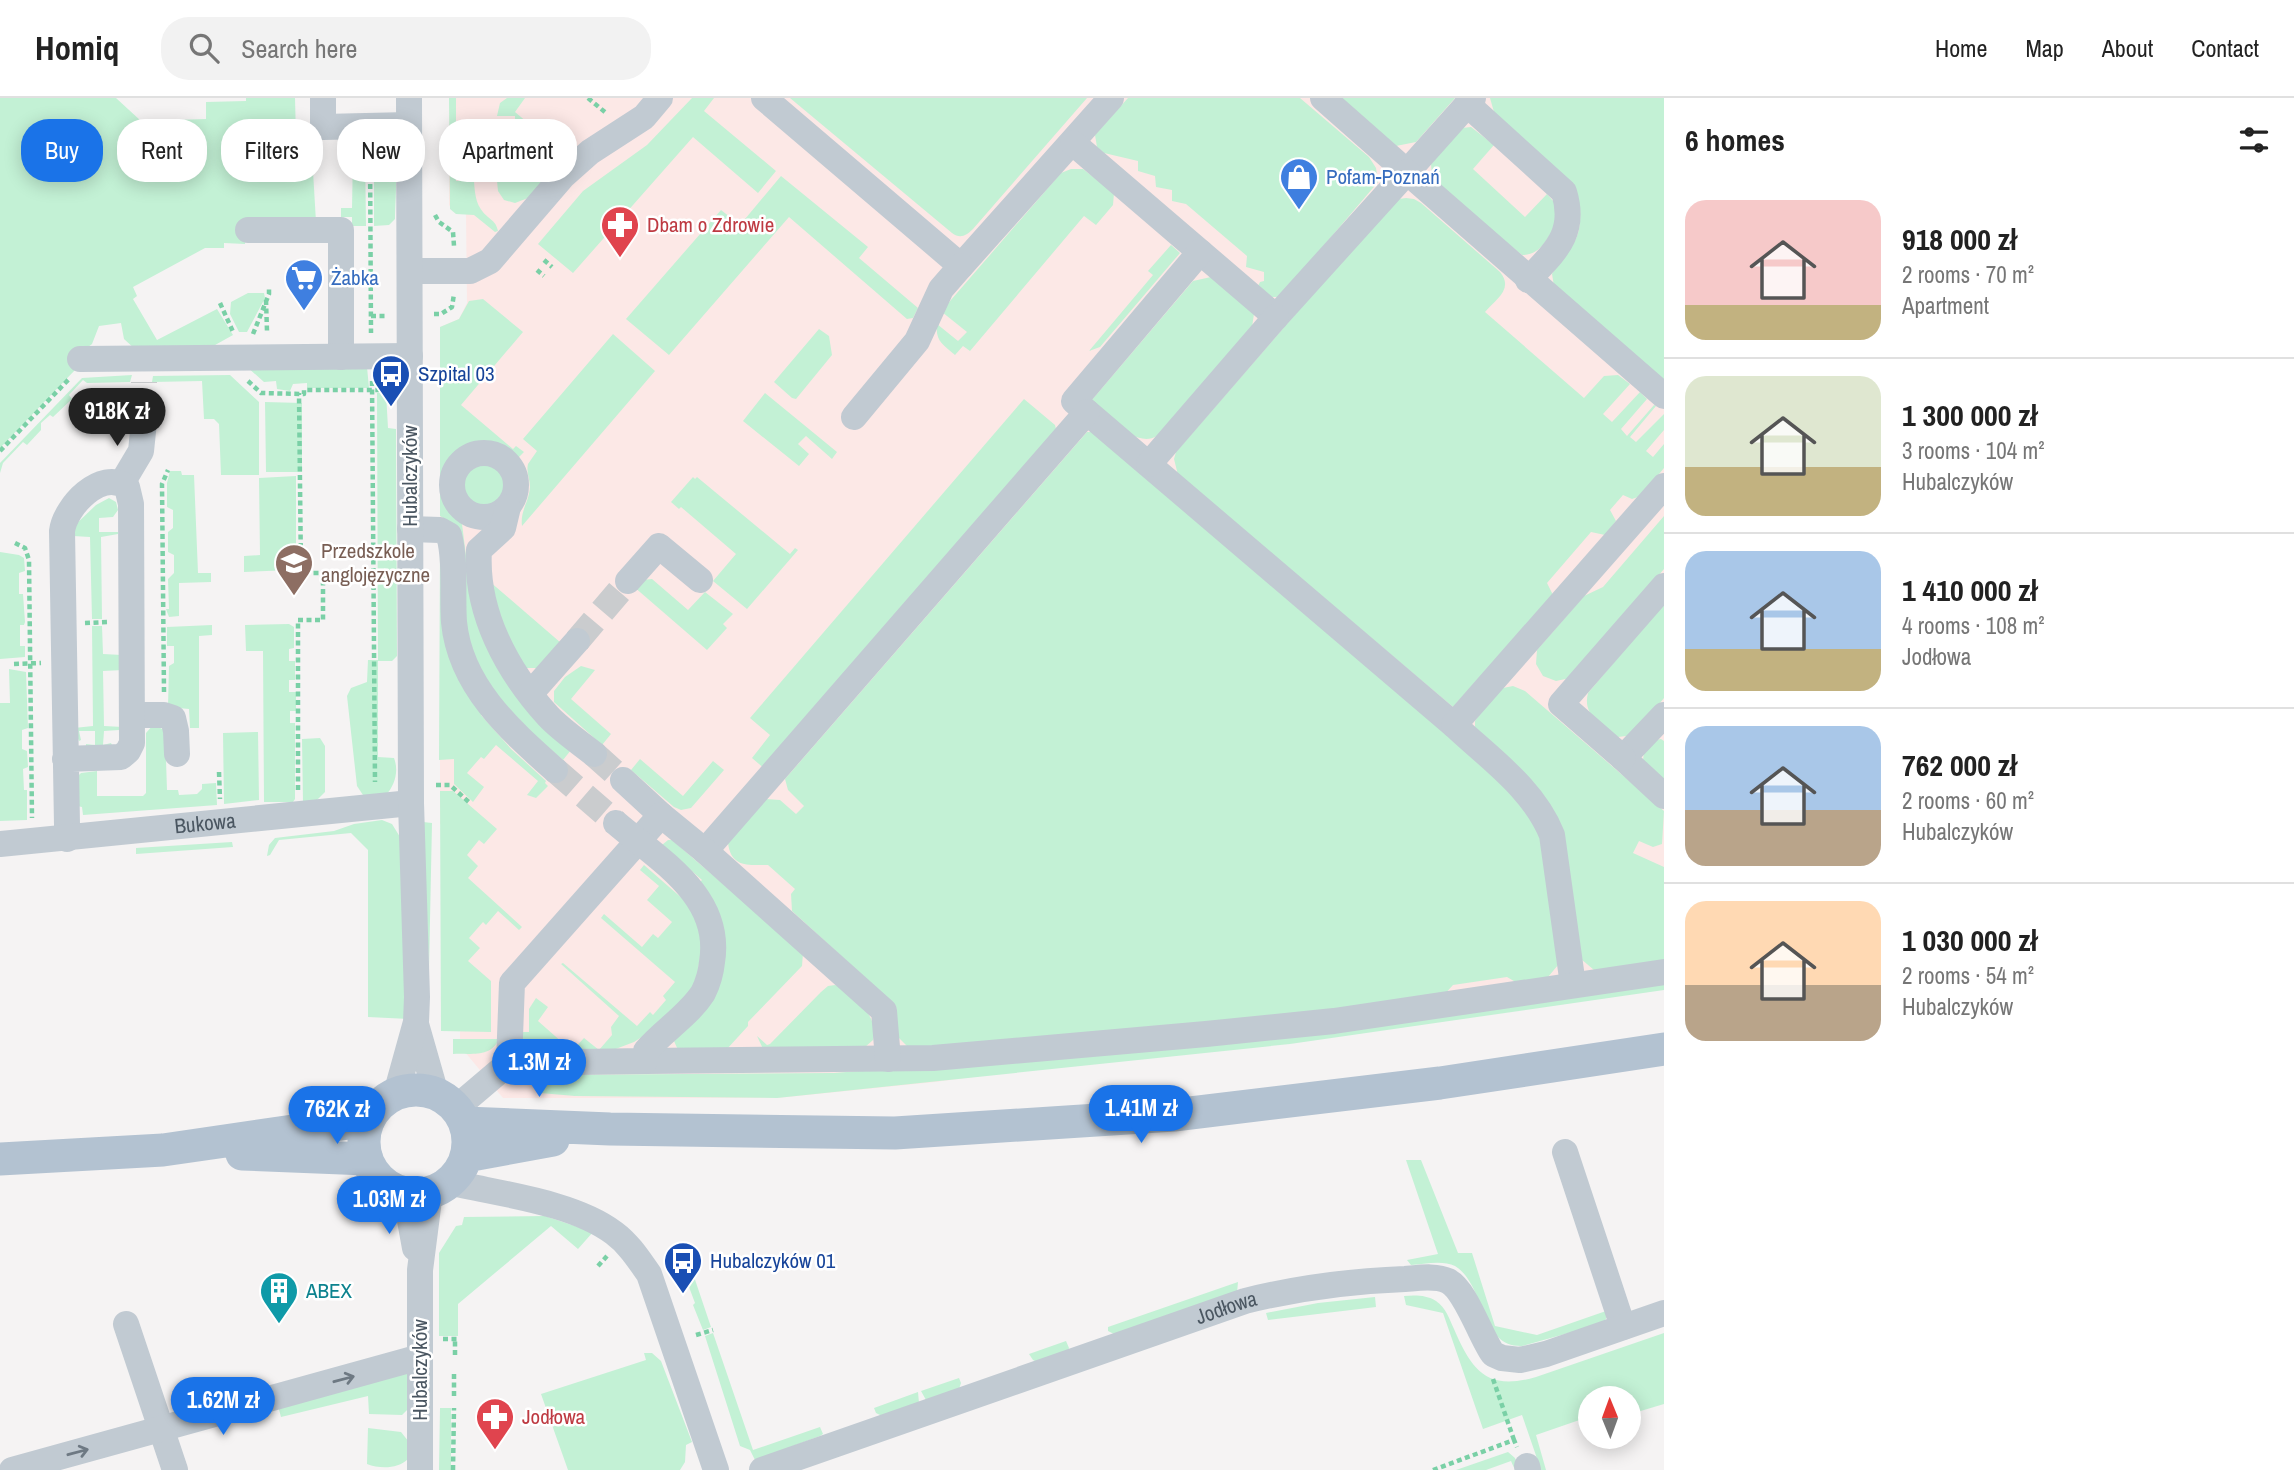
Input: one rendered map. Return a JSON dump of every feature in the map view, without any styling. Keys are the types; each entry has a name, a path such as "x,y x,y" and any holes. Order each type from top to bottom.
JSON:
{"main road":[{"path":"610,1129 437,1181 382,1180 367,1159 364,1146 369,1120 376,1109 396,1094 409,1090 423,1090 452,1108 610,1129 895,1133 1174,1115 1440,1083 1664,1049"},
{"path":"437,1181 468,1139 452,1108"},
{"path":"0,1159 163,1150 369,1120"},
{"path":"163,1150 367,1159"}],"street":[{"path":"323,98 323,127 337,127"},
{"name":"Hubalczyków","path":"409,98 409,119"},
{"path":"410,271 470,271 490,261 563,176 590,152 644,117 660,98"},
{"path":"764,98 961,266"},
{"path":"854,417 917,341 941,289 1111,98"},
{"path":"1323,98 1528,280 1664,396"},
{"path":"1149,464 1276,317 1470,101 1564,192 1567,202 1567,227 1559,247 1528,280"},
{"path":"1073,142 1276,317"},
{"name":"Hubalczyków","path":"396,1094 416,1023 411,803 409,182"},
{"path":"248,230 341,230 341,357"},
{"path":"1200,252 1074,401 1454,725 1530,794 1544,815 1554,846 1573,985"},
{"path":"78,365 202,358 410,356"},
{"path":"705,851 1087,412"},
{"path":"122,483 141,451 144,422"},
{"path":"65,759 121,757 132,743 131,504 127,486 122,483 107,481 98,484 68,512 63,523 63,623 65,759 67,839"},
{"path":"1454,725 1664,486"},
{"path":"479,550 503,528 485,511 479,550 478,577 491,629 510,663 549,717 594,754"},
{"path":"410,529 440,530 449,536 455,626 468,670 490,707 522,741 555,770"},
{"path":"628,582 659,546 700,580"},
{"path":"1664,586 1562,704 1664,796"},
{"path":"531,693 577,641"},
{"path":"132,715 164,715 173,718 176,724 177,754"},
{"path":"1623,758 1664,715"},
{"path":"623,780 884,1011 888,1059"},
{"name":"Bukowa","path":"0,844 411,803"},
{"path":"509,1063 512,983 661,815"},
{"path":"615,823 694,890 704,904 713,936 710,975 704,991 646,1051 645,1061"},
{"path":"452,1108 509,1063 946,1057 1297,1026 1664,972"},
{"name":"Hubalczyków","path":"416,1023 452,1108"},
{"path":"1565,1152 1623,1327"},
{"path":"437,1181 562,1208 587,1217 615,1234 633,1252 649,1274 716,1470"},
{"name":"Hubalczyków","path":"420,1470 420,1270 437,1181"},
{"name":"Jodłowa","path":"762,1470 1233,1305 1300,1289 1408,1279 1437,1279 1449,1282 1458,1290 1493,1354 1520,1360 1546,1354 1664,1313"},
{"path":"126,1324 175,1470"},
{"path":"12,1470 420,1357"}],"path":[{"path":"370,182 371,338"},
{"path":"434,205 439,222 453,232 454,258"},
{"path":"544,260 552,267"},
{"path":"537,270 544,276"},
{"path":"251,338 268,289"},
{"path":"266,300 267,331 277,331"},
{"path":"202,358 236,338 220,303"},
{"path":"0,452 78,365"},
{"path":"243,376 261,393 304,394 304,390 373,390"},
{"path":"372,379 375,807"},
{"path":"298,791 298,620 323,620 323,573 301,573 299,393"},
{"path":"164,715 162,484 168,470"},
{"path":"15,543 25,548 29,560 32,826"},
{"path":"63,623 110,622"},
{"path":"219,772 220,810"},
{"path":"436,785 450,785 471,804"},
{"path":"696,1335 712,1330"},
{"path":"446,1339 457,1340 455,1355"},
{"path":"454,1374 454,1396"},
{"path":"1491,1375 1527,1468"},
{"path":"453,1470 454,1408"},
{"path":"1433,1470 1514,1440"}],"shaded area":[{"path":"449,98 1664,98 1664,987 935,1082 777,1098 503,1098 460,1046 460,825 440,824 440,327 459,319 467,303 466,214 456,214 449,205 449,182 577,182 577,119 449,119"}],"green space":[{"path":"0,98 116,98 139,119 117,119 117,182 207,182 206,102 246,101 246,98 295,98 296,119 221,119 221,182 314,182 316,222 244,219 245,244 224,243 224,248 205,248 133,287 137,296 133,299 157,340 217,309 233,335 199,354 136,350 124,339 121,323 99,326 92,344 75,370 0,448"},
{"path":"449,98 456,98 456,119 449,119"},
{"path":"507,98 525,98 515,112 523,119 497,116 500,103"},
{"path":"692,98 714,98 704,111 776,171 758,193 693,137 573,273 538,244 583,191 647,145"},
{"path":"790,98 1087,98 973,229 960,236 952,233"},
{"path":"1128,98 1300,98 1369,157 1376,168 1378,182 1280,297 1272,297 1258,286 1264,281 1264,272 1246,267 1247,256 1186,204 1172,201 1172,190 1156,187 1155,176 1138,171 1138,161 1104,153 1097,147 1095,135"},
{"path":"1337,98 1455,98 1416,142 1396,146"},
{"path":"1490,98 1664,98 1664,383 1554,286 1552,274 1577,237 1580,208 1494,112"},
{"path":"1471,127 1494,145 1473,169 1525,217 1547,194 1554,202 1557,222 1544,244 1535,252 1522,255 1437,186 1432,176 1431,164 1462,128"},
{"path":"1071,169 1083,169 1114,193 1113,205 1096,225 1084,216 970,351 963,346 955,355 939,339 937,324 958,341 967,332 942,312 944,308 1061,173"},
{"path":"781,176 868,247 859,258 918,308 913,318 907,319 789,217 669,355 626,319 721,210 740,225"},
{"path":"352,182 365,182 366,226 352,226 352,217 341,217 341,208 352,208"},
{"path":"374,182 396,182 395,219 389,225 374,226"},
{"path":"450,182 474,182 479,205 498,231 495,232 474,215 456,214 450,209"},
{"path":"497,182 542,182 528,198 515,203 504,200 498,191"},
{"path":"1406,198 1421,203 1500,272 1504,278 1504,289 1485,312 1584,398 1604,376 1618,375 1630,384 1603,414 1612,422 1640,392 1647,399 1621,429 1627,436 1654,405 1656,406 1630,437 1636,442 1664,414 1664,430 1646,451 1653,457 1664,444 1664,468 1641,496 1632,499 1623,495 1610,510 1616,521 1605,535 1591,532 1547,583 1553,595 1453,707 1178,475 1174,459 1176,452 1390,205"},
{"path":"1171,245 1180,253 1100,347 1089,351 1153,275 1148,271"},
{"path":"1211,277 1254,314 1252,327 1157,436 1149,439 1131,434 1113,422 1091,401 1193,281"},
{"path":"248,293 264,293 265,298 247,332 239,332 230,314 231,302"},
{"path":"483,299 523,332 461,405 513,449 516,446 524,452 517,459 493,445 476,446 462,451 446,469 443,494 462,524 467,564 571,750 563,760 534,735 500,699 472,658 445,519 440,516 440,327 459,319 469,301"},
{"path":"819,329 829,336 832,355 796,399 792,398 774,382"},
{"path":"613,334 655,371 522,526 530,487 528,464 537,451 523,439"},
{"path":"246,366 367,367 369,388 307,388 307,383 293,384 290,391 277,389 276,381 264,382"},
{"path":"132,375 130,382 87,383 83,380 69,395 72,399 53,417 50,415 41,423 41,430 27,445 23,442 3,463 0,473 0,463 82,378"},
{"path":"230,375 259,402 259,475 221,475 219,424 214,419 204,419 202,381 152,382 153,376"},
{"path":"377,393 386,393 388,428 396,429 397,656 392,661 378,661 378,757 394,758 396,773 392,787 386,795 370,798 363,795 357,786 347,696 351,688 367,682 368,660 378,660"},
{"path":"765,393 837,452 832,459 806,436 798,444 809,454 799,466 743,421"},
{"path":"1024,399 1055,425 1056,429 766,770 752,758 770,735 750,718"},
{"path":"265,402 302,403 302,472 266,472"},
{"path":"1087,432 1092,432 1512,786 1542,826 1558,965 1548,977 1519,984 1507,977 1453,985 1443,996 1294,1017 912,1051 898,1037 896,1006 792,911 791,894 795,889 768,865 742,863 733,857 728,843 766,799 780,800 796,814 804,806 788,790 785,779"},
{"path":"484,464 499,470 505,485 499,500 484,506 469,500 463,485 469,470"},
{"path":"170,471 194,475 198,573 211,573 211,582 179,583 179,616 169,617 166,609 169,609 168,579 174,573 174,555 168,552 168,532 173,528 173,510 167,507"},
{"path":"296,476 296,566 292,570 244,572 244,556 260,555 259,478"},
{"path":"693,477 697,477 790,554 795,548 798,550 747,609 713,581 736,554 681,507 679,509 671,502"},
{"path":"109,498 116,502 118,510 113,517 99,518 99,532 118,534 101,537 102,619 92,619 90,537 73,536 72,528 96,505"},
{"path":"1664,516 1664,569 1570,678 1556,681 1543,676 1536,664 1537,650 1584,596 1603,587"},
{"path":"440,546 484,712 481,715 511,749 546,781 548,786 536,798 527,795 538,781 496,745 467,773 484,787 473,802 454,784 454,759 439,760"},
{"path":"0,552 24,558 25,571 19,573 19,594 23,594 25,622 20,625 20,646 25,646 25,657 0,659"},
{"path":"652,579 688,610 705,592 733,614 723,624 727,628 707,650 633,586 642,580"},
{"path":"489,581 561,643 538,668 525,668 507,641"},
{"path":"1664,603 1664,698 1634,735 1618,737 1591,714 1587,701 1588,693"},
{"path":"289,624 294,627 294,648 289,649 289,661 295,661 295,680 289,680 289,692 296,692 296,711 290,711 290,723 295,723 295,799 293,802 264,802 263,651 246,651 245,625"},
{"path":"212,625 212,635 199,636 199,728 190,728 189,709 168,707 169,666 174,663 174,646 167,646 167,627"},
{"path":"92,626 102,626 103,654 122,655 123,670 103,671 104,726 123,727 119,738 119,730 104,731 103,745 112,745 86,747 86,744 95,745 95,731 79,731 79,741 74,728 93,726"},
{"path":"581,666 595,670 571,699 611,734 602,745 554,702 554,691 565,677"},
{"path":"9,669 26,672 28,728 22,730 22,749 27,751 28,767 23,769 24,790 27,790 27,820 0,821 0,703 10,703"},
{"path":"1513,686 1525,691 1664,811 1662,844 1653,847 1639,841 1633,853 1664,867 1664,963 1594,970 1581,959 1562,850 1475,727 1475,721 1498,689"},
{"path":"153,725 165,730 167,790 178,790 179,795 197,794 202,789 202,784 216,783 217,805 83,815 82,807 77,806 77,777 81,773 97,771 97,796 143,796 146,793 146,733"},
{"path":"258,732 259,800 224,804 223,733"},
{"path":"320,738 325,746 325,792 317,800 303,803 302,739"},
{"path":"1656,740 1664,741 1664,781 1643,760 1644,752"},
{"path":"640,759 683,796 713,761 724,770 691,808 681,810 631,770"},
{"path":"440,791 453,791 497,829 484,844 479,840 467,855 478,866 468,878 522,927 519,930 498,911 486,925 483,922 469,938 480,948 468,961 491,981 491,1032 441,1031"},
{"path":"382,820 392,824 400,837 409,1019 368,1017 368,850 351,833 279,840 267,856 269,845 275,838 334,831 354,824"},
{"path":"423,822 432,823 429,969"},
{"path":"672,840 803,953 802,966 748,1022 748,1026 727,1049 678,1050 674,1041 701,1009 699,883 702,880 662,845"},
{"path":"232,842 233,847 136,854 136,848"},
{"path":"644,865 684,900 704,931 695,989 648,1033 613,1050 536,1052 529,1049 523,1043 521,1032 529,1032 529,1009 536,998 548,1007 538,1021 572,1051 584,1038 599,1050 612,1035 611,1027 619,1016 561,964 563,963 637,1026 650,1012 653,1015 666,1000 663,996 675,982 601,918 604,914 642,947 653,934 658,938 672,922 647,900 659,886 640,870"},
{"path":"1664,979 1664,990 1290,1044 777,1098 575,1096 540,1093 530,1075 834,1073 933,1065"},
{"path":"835,985 854,998 870,1016 874,1031 873,1040 864,1048 764,1051 757,1036 767,1045 770,1044 821,992 828,986"},
{"path":"453,1039 499,1039 486,1052 453,1054"},
{"path":"1406,1160 1421,1160 1458,1253 1472,1253 1495,1326 1537,1335 1606,1311 1604,1323 1522,1346 1508,1344 1498,1337 1465,1275 1455,1266 1439,1263 1411,1265 1407,1260 1438,1254"},
{"path":"545,1216 593,1232 578,1249 551,1226 458,1304 458,1336 439,1336 439,1253 456,1226 462,1225 464,1217"},
{"path":"686,1253 711,1327 703,1330 689,1287 686,1287 672,1254"},
{"path":"1238,1282 1237,1293 1114,1334 1108,1331 1108,1327"},
{"path":"1404,1296 1425,1297 1439,1304 1475,1366 1493,1379 1505,1381 1536,1377 1664,1333 1664,1404 1642,1411 1642,1386 1578,1386 1578,1420 1536,1435 1546,1470 1541,1470 1522,1415 1483,1429 1443,1313 1406,1305"},
{"path":"1375,1297 1376,1307 1268,1320 1266,1313 1318,1303"},
{"path":"713,1333 753,1450 820,1427 823,1434 755,1460 750,1450 740,1446 705,1336"},
{"path":"1066,1341 1068,1351 1037,1362 1029,1354"},
{"path":"644,1353 652,1353 661,1361 692,1442 686,1445 685,1462 680,1470 568,1470 541,1394 646,1360"},
{"path":"408,1372 408,1409 402,1415 369,1414 368,1396 281,1417 278,1406"},
{"path":"959,1378 959,1389 926,1400 921,1391"},
{"path":"918,1392 919,1403 882,1416 876,1413 874,1408"},
{"path":"440,1408 451,1408 451,1470 439,1470"},
{"path":"368,1428 401,1432 409,1442 408,1459 389,1467 367,1464"},
{"path":"1508,1452 1515,1458 1519,1470 1515,1470 1511,1461 1486,1470 1456,1470"}],"tunnel":[{"path":"144,382 144,422"},
{"path":"577,641 628,581"},
{"path":"594,754 623,780"},
{"path":"555,770 616,823"}],"place":[{"name":"Pofam-Poznań","path":"1299,211"},
{"name":"Dbam o Zdrowie","path":"620,259"},
{"name":"Żabka","path":"304,312"},
{"name":"Szpital 03","path":"391,408"},
{"name":"Przedszkole anglojęzyczne","path":"294,597"},
{"name":"Hubalczyków 01","path":"683,1295"},
{"name":"ABEX","path":"279,1325"},
{"name":"Jodłowa","path":"495,1451"}]}
